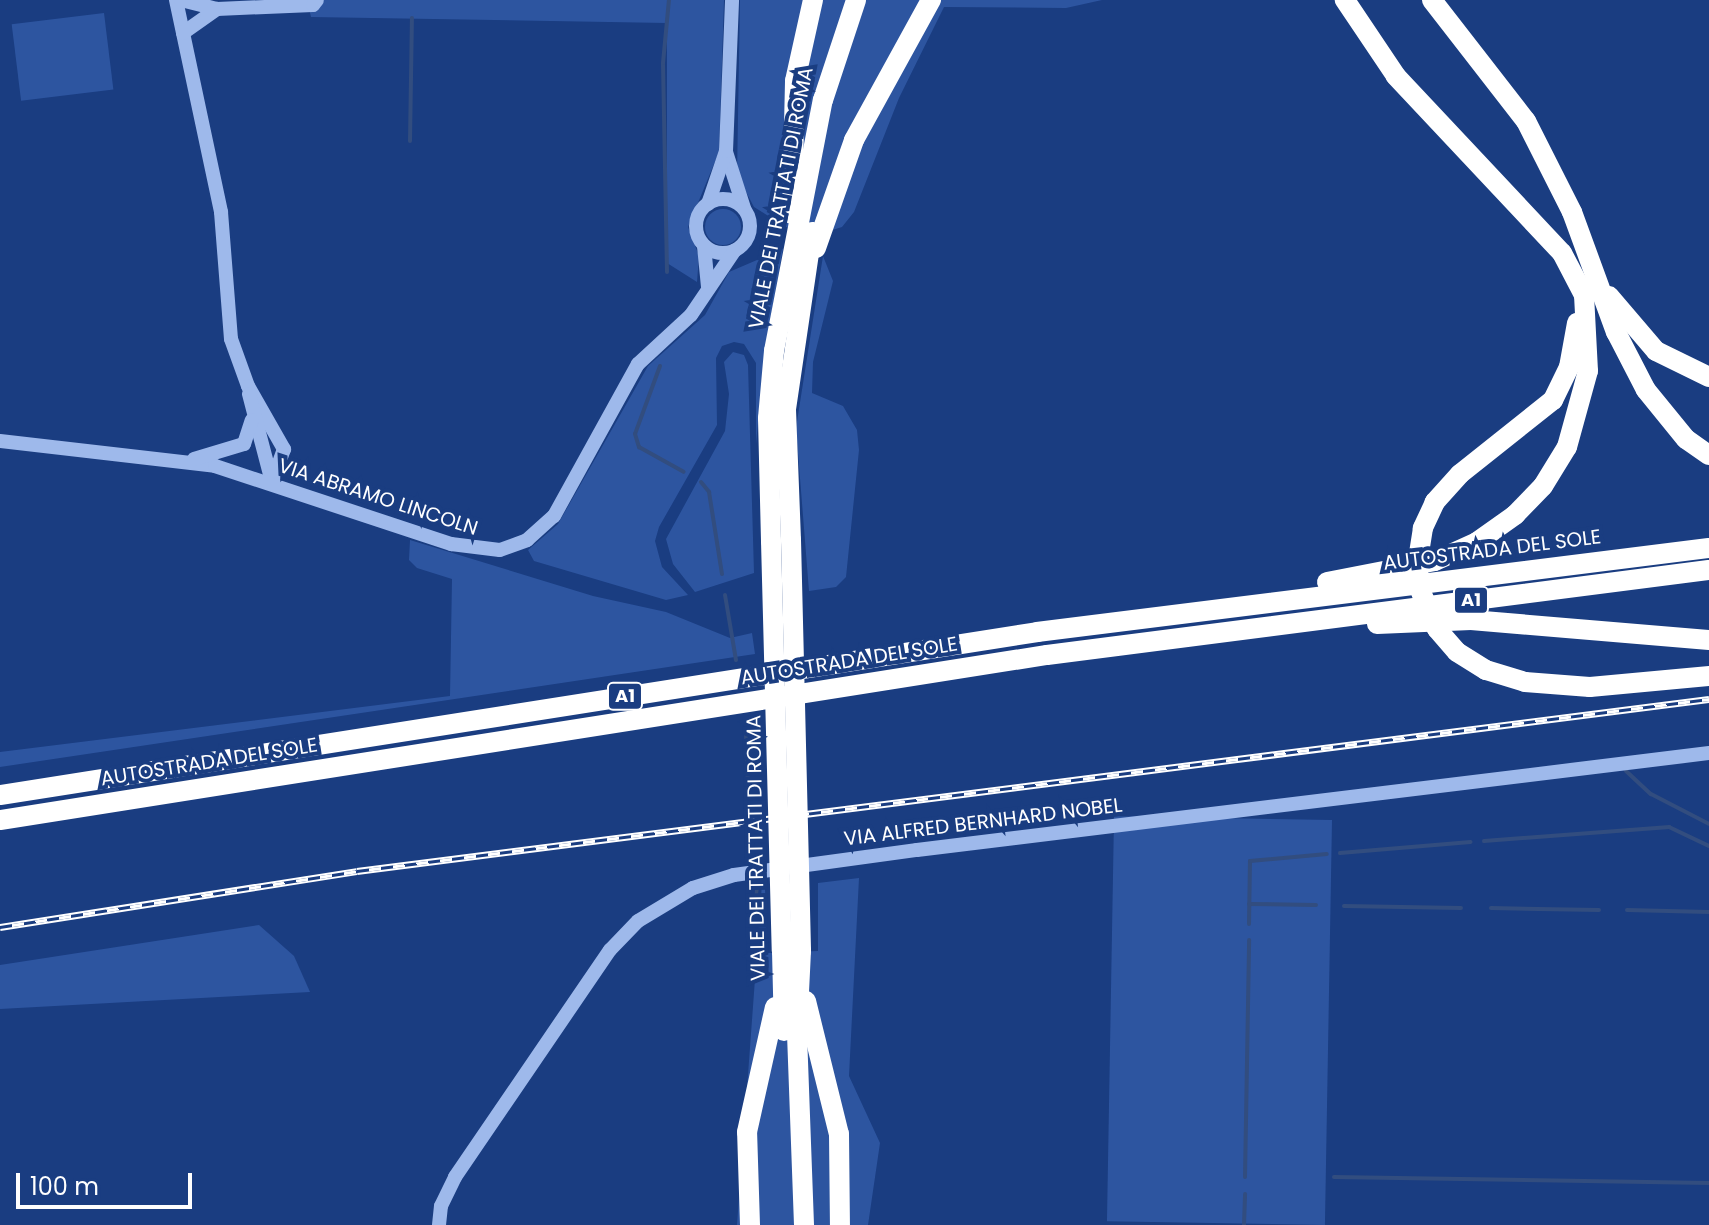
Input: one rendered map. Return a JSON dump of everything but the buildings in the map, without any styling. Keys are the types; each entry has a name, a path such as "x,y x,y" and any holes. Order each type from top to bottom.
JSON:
{"highway":[{"path":"787,289 795,81 813,0"},
{"name":"VIALE DEI TRATTATI DI ROMA","path":"792,1225 791,957 781,541 770,384 826,86 856,0"},
{"name":"VIALE DEI TRATTATI DI ROMA","path":"781,541 786,409 836,98 870,0"},
{"path":"807,278 847,154 931,0"},
{"path":"1250,603 1340,579 1435,561 1492,533 1543,486 1575,427 1588,371 1584,295 1562,253 1396,76 1345,0"},
{"path":"1432,0 1526,121 1602,288 1616,332 1646,390 1676,428 1709,455"},
{"path":"1562,253 1577,319 1566,377 1536,418 1460,474 1435,502 1418,543 1418,575 1425,604 1457,652 1486,670 1525,682 1590,687 1709,676"},
{"path":"1602,288 1656,351 1709,377"},
{"name":"AUTOSTRADA DEL SOLE","path":"0,795 1250,603 1709,548"},
{"name":"AUTOSTRADA DEL SOLE","path":"0,820 1233,629 1709,570"},
{"path":"1233,629 1471,620 1709,640"},
{"path":"750,1225 747,1132 791,957"},
{"path":"791,957 839,1134 840,1225"},
{"name":"VIALE DEI TRATTATI DI ROMA","path":"791,957 804,1225"}],"street":[{"path":"272,482 248,386 231,339 221,212 178,0 217,9 313,5 317,0"},
{"name":"VIA ABRAMO LINCOLN","path":"708,287 704,246 696,224 708,204 726,151 732,0"},
{"path":"183,33 217,9"},
{"name":"VIA ABRAMO LINCOLN","path":"0,441 187,461 272,482 474,551 500,550 527,540 554,516 638,364 691,315 750,228 726,151"},
{"path":"708,204 727,199 744,208"},
{"path":"704,246 719,253 735,250"},
{"path":"248,386 282,442 287,488"},
{"path":"187,461 244,444 252,432 252,411"},
{"path":"272,482 283,458"},
{"name":"VIA ALFRED BERNHARD NOBEL","path":"439,1225 441,1206 455,1177 610,950 646,914 693,888 734,875 917,850 1709,753"}],"shaded area":[{"path":"307,0 724,0 719,152 688,227 699,256 697,282 667,263 667,23 311,17"},
{"path":"740,0 1102,0 1066,8 944,7 899,98 854,212 842,227 823,233 786,227 754,207 737,175"},
{"path":"104,13 113,89 21,101 12,24"},
{"path":"723,209 735,215 741,227 735,239 723,245 711,239 705,227 711,215"},
{"path":"783,249 765,349 756,444 756,363 744,344 734,342 722,346 716,358 717,425 659,527 655,541 662,567 688,595 666,600 534,561 528,550 558,524 648,366 705,315 729,272"},
{"path":"823,256 833,281 813,362 812,393 843,406 857,430 859,450 846,577 836,587 809,591 796,428"},
{"path":"733,352 744,355 748,365 754,573 695,592 673,564 666,539 725,431 729,394 724,362"},
{"path":"410,540 593,596 666,612 730,638 752,633 755,654 0,767 0,752 450,696 452,579 417,568 409,560"},
{"path":"1114,816 1332,820 1325,1225 1107,1221"},
{"path":"764,856 767,953 818,951 818,883 859,878 849,1076 880,1143 868,1225 737,1225"},
{"path":"259,925 294,956 310,992 0,1009 0,965"}],"waterway":[{"path":"667,272 663,63 669,0"},
{"path":"410,141 412,18"},
{"path":"660,366 635,434 639,447 684,472"},
{"path":"701,482 709,492 722,574"},
{"path":"725,595 736,660"},
{"path":"746,734 748,789"},
{"path":"1626,771 1651,794 1709,824"},
{"path":"1484,841 1669,827 1709,846"},
{"path":"1340,853 1471,842"},
{"path":"1249,924 1250,861 1327,854"},
{"path":"752,919 757,889"},
{"path":"1249,904 1316,905"},
{"path":"1344,906 1461,908"},
{"path":"1491,908 1599,910"},
{"path":"1627,910 1709,912"},
{"path":"1245,1177 1249,940"},
{"path":"1334,1177 1709,1183"},
{"path":"1244,1225 1245,1194"}],"railway":[{"path":"0,927 357,871 1709,699"}]}
